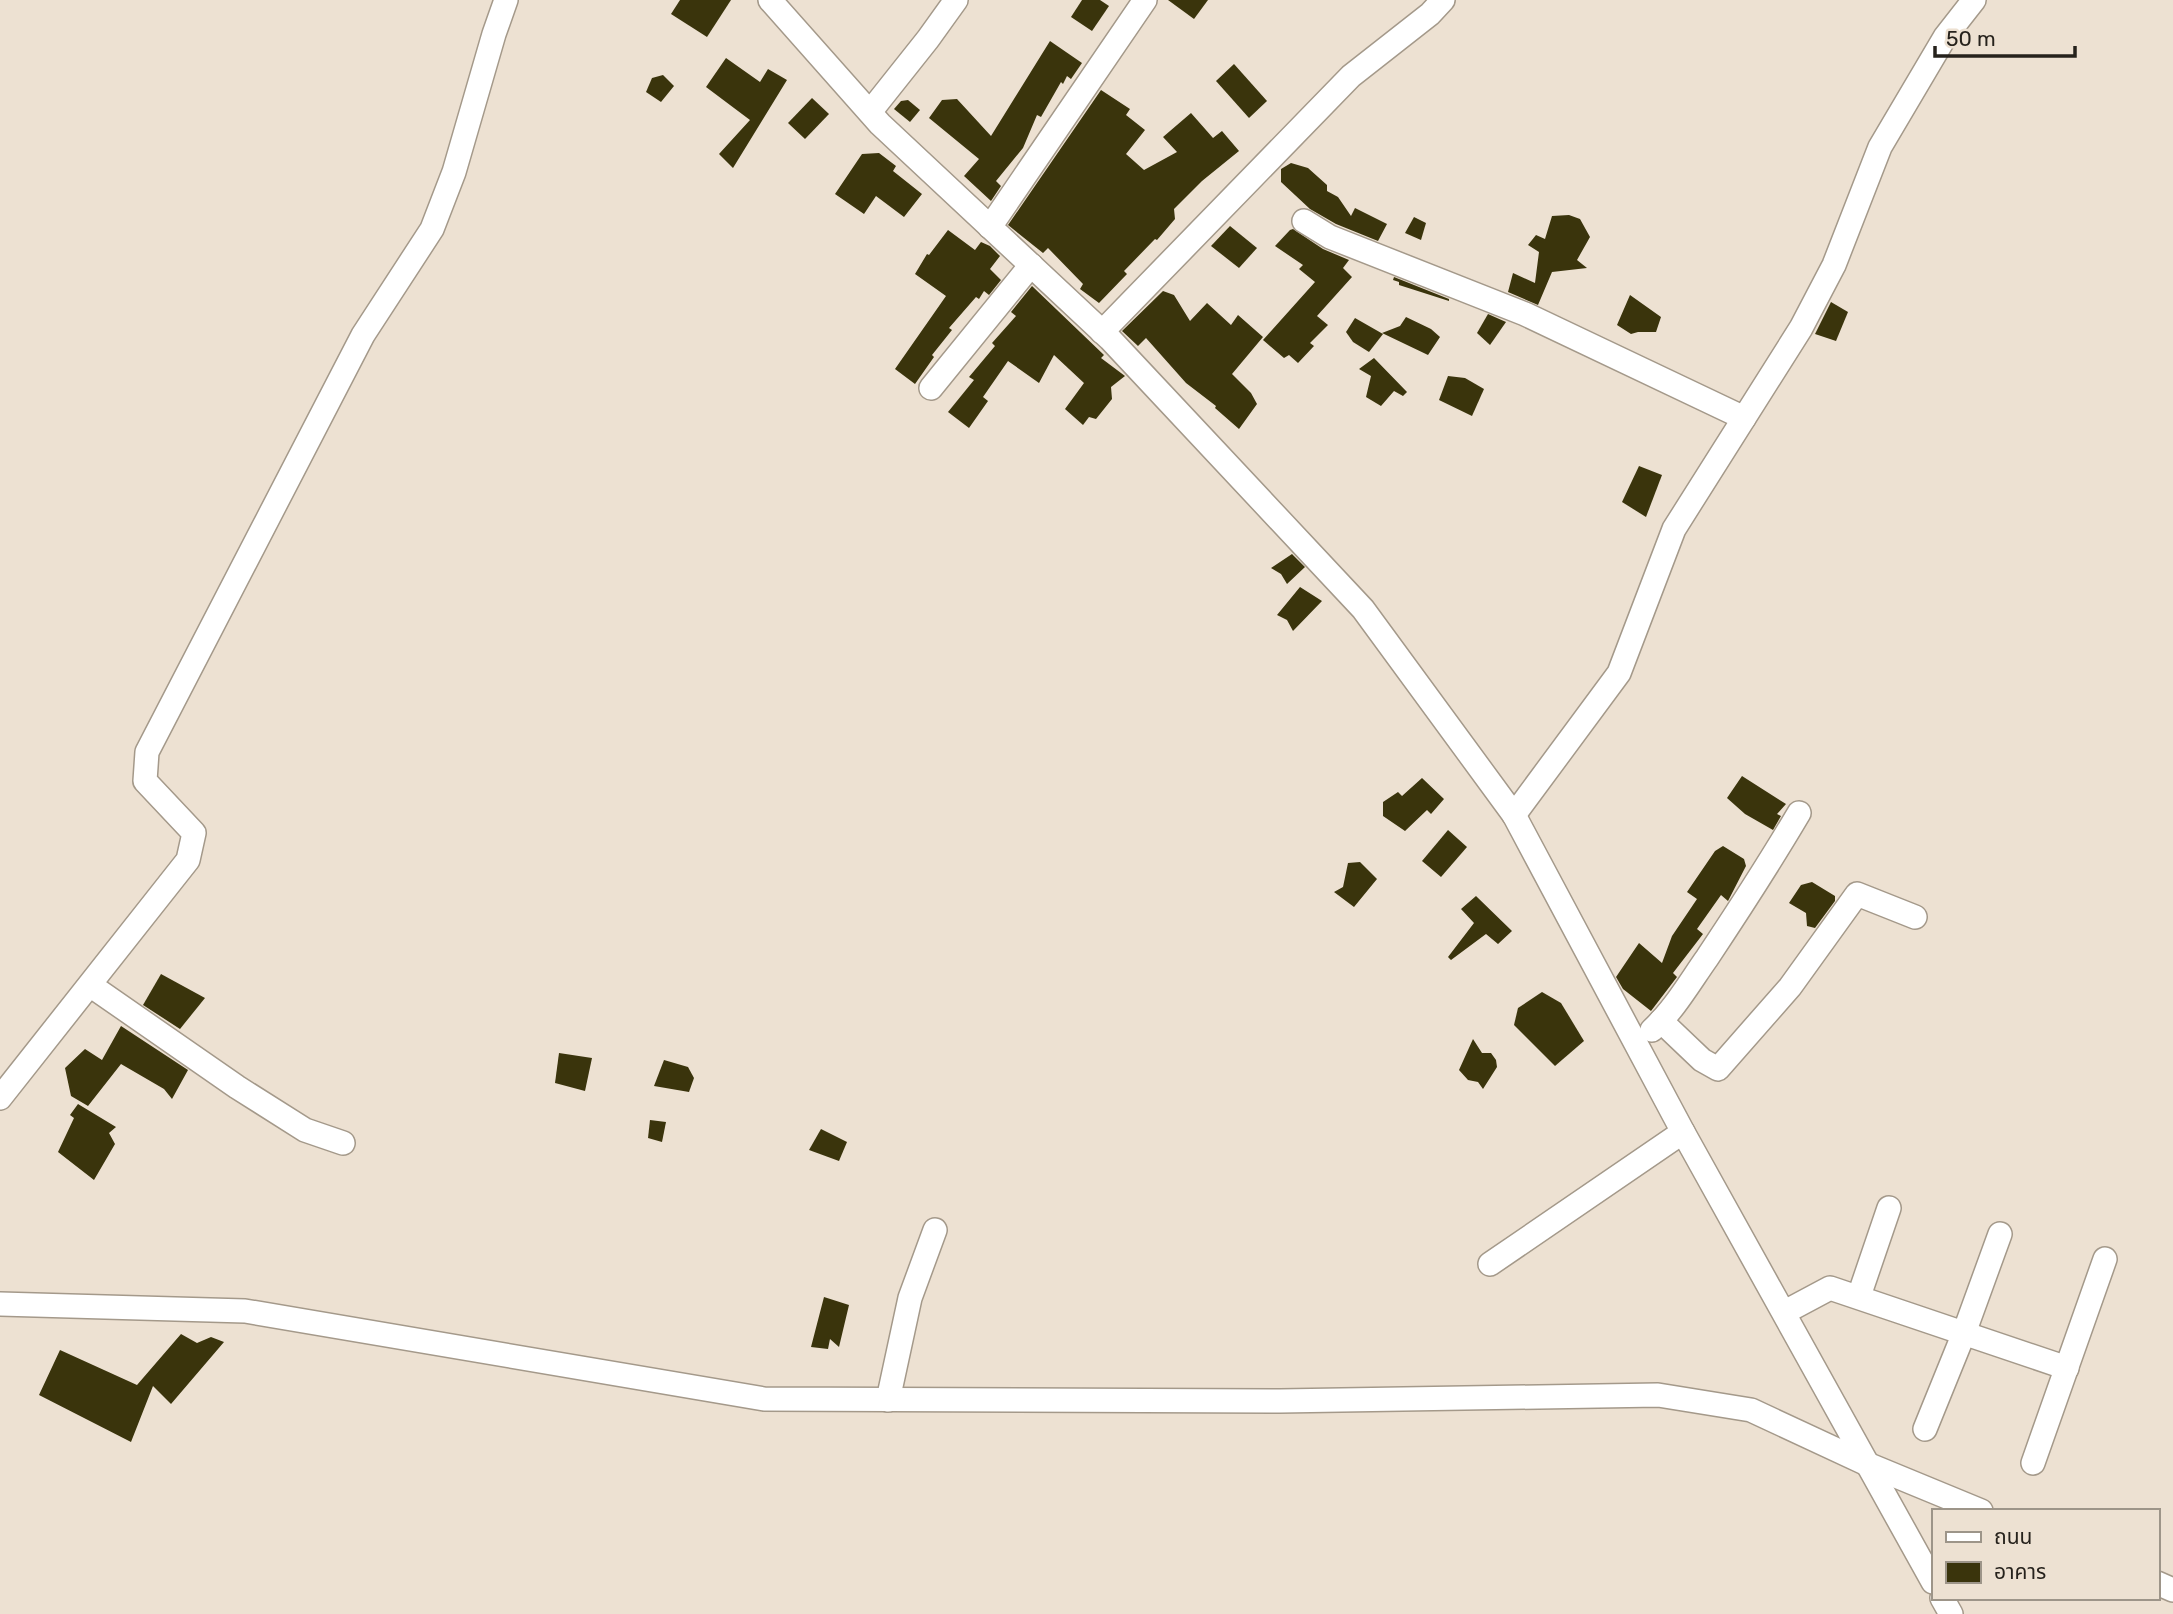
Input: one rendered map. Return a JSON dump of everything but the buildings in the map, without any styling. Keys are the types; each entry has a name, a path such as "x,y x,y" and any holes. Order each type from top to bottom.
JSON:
{"street":[{"path":"0,1098 188,860 194,833 145,781 147,752 363,335 432,229 454,172 506,0"},
{"path":"770,0 870,112 1102,332 1363,608 1514,815 1683,1132 1932,1580"},
{"path":"870,112 956,0"},
{"path":"990,227 1145,0"},
{"path":"1102,332 1351,76 1430,14 1443,0"},
{"path":"1514,815 1619,673 1674,529 1801,328 1834,265 1880,147 1945,37 1973,0"},
{"path":"1304,221 1330,237 1525,314 1744,418"},
{"path":"931,388 1031,265"},
{"path":"1636,1043 1661,1021 1684,992 1759,880 1799,813"},
{"path":"1661,1021 1702,1060 1718,1069 1790,987 1857,894 1915,917"},
{"path":"90,985 237,1087 305,1130 343,1143"},
{"path":"1490,1264 1683,1132"},
{"path":"1859,1296 1889,1208"},
{"path":"888,1400 911,1298 935,1230"},
{"path":"1925,1429 2000,1234"},
{"path":"2033,1463 2105,1259"},
{"path":"1785,1312 1830,1288 2067,1368"},
{"path":"0,1304 245,1311 764,1399 1280,1401 1658,1395 1751,1410 1867,1464 1976,1509"}]}
